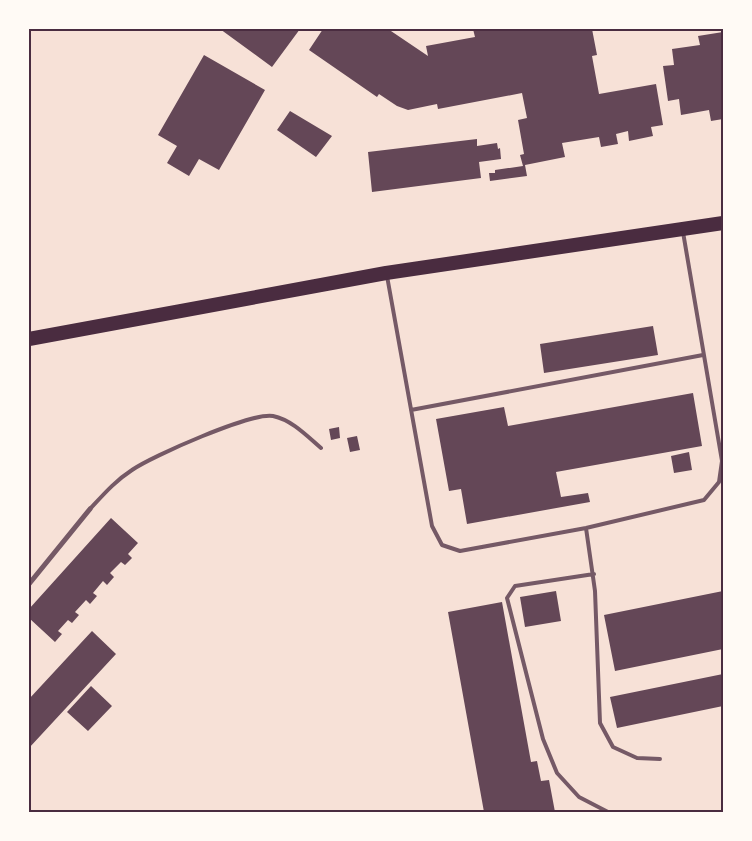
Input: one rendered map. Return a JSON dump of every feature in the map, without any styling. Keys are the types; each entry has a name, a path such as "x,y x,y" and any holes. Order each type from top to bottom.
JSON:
{"highway":[{"path":"29,339 386,273 723,223"}],"street":[{"path":"29,584 90,509"}],"lane":[{"path":"386,273 432,526 442,545 460,551 586,528 704,500 719,482 722,461 682,228"},
{"path":"412,410 703,355"},
{"path":"90,509 110,487 132,470 155,456 253,418 273,416 292,425 321,448"},
{"path":"586,528 594,574 600,723 613,747 637,758 660,759"},
{"path":"594,574 515,586 507,598 543,739 557,773 579,797 608,812"}],"building":[{"path":"220,29 300,29 272,67"},
{"path":"323,29 388,29 428,56 426,46 475,37 473,29 592,29 597,55 592,56 599,94 656,84 663,125 651,127 653,136 629,141 628,131 616,134 618,144 601,147 599,137 562,143 565,157 525,165 527,176 490,181 489,173 495,173 495,170 523,166 520,155 524,154 518,120 527,118 522,93 438,109 437,104 408,110 397,106 379,94 377,97 309,50"},
{"path":"723,32 723,119 711,121 709,110 681,115 679,99 668,101 663,66 674,65 672,49 700,45 698,36"},
{"path":"204,55 265,90 219,170 199,159 189,176 167,163 177,146 158,135"},
{"path":"290,111 332,136 316,157 277,130"},
{"path":"477,139 477,146 497,143 498,149 500,148 501,159 479,162 481,178 372,192 368,152"},
{"path":"653,326 658,355 544,373 540,344"},
{"path":"693,393 702,446 556,472 561,497 588,493 590,502 467,524 461,489 449,491 436,419 504,407 508,426"},
{"path":"339,427 340,438 331,440 329,429"},
{"path":"357,436 360,450 350,452 347,438"},
{"path":"689,452 692,470 674,473 671,456"},
{"path":"111,518 138,543 128,554 132,558 125,565 121,562 110,573 114,577 107,585 103,581 93,593 97,596 90,604 86,600 75,612 79,615 72,623 68,620 58,631 62,634 55,642 29,618 29,609"},
{"path":"556,591 561,621 525,627 520,597"},
{"path":"723,591 723,649 615,671 604,615"},
{"path":"502,602 531,762 537,761 541,781 549,780 555,812 484,812 448,612"},
{"path":"92,631 116,654 29,748 29,699"},
{"path":"723,674 723,706 617,728 610,697"},
{"path":"91,686 112,706 88,731 67,712"}]}
